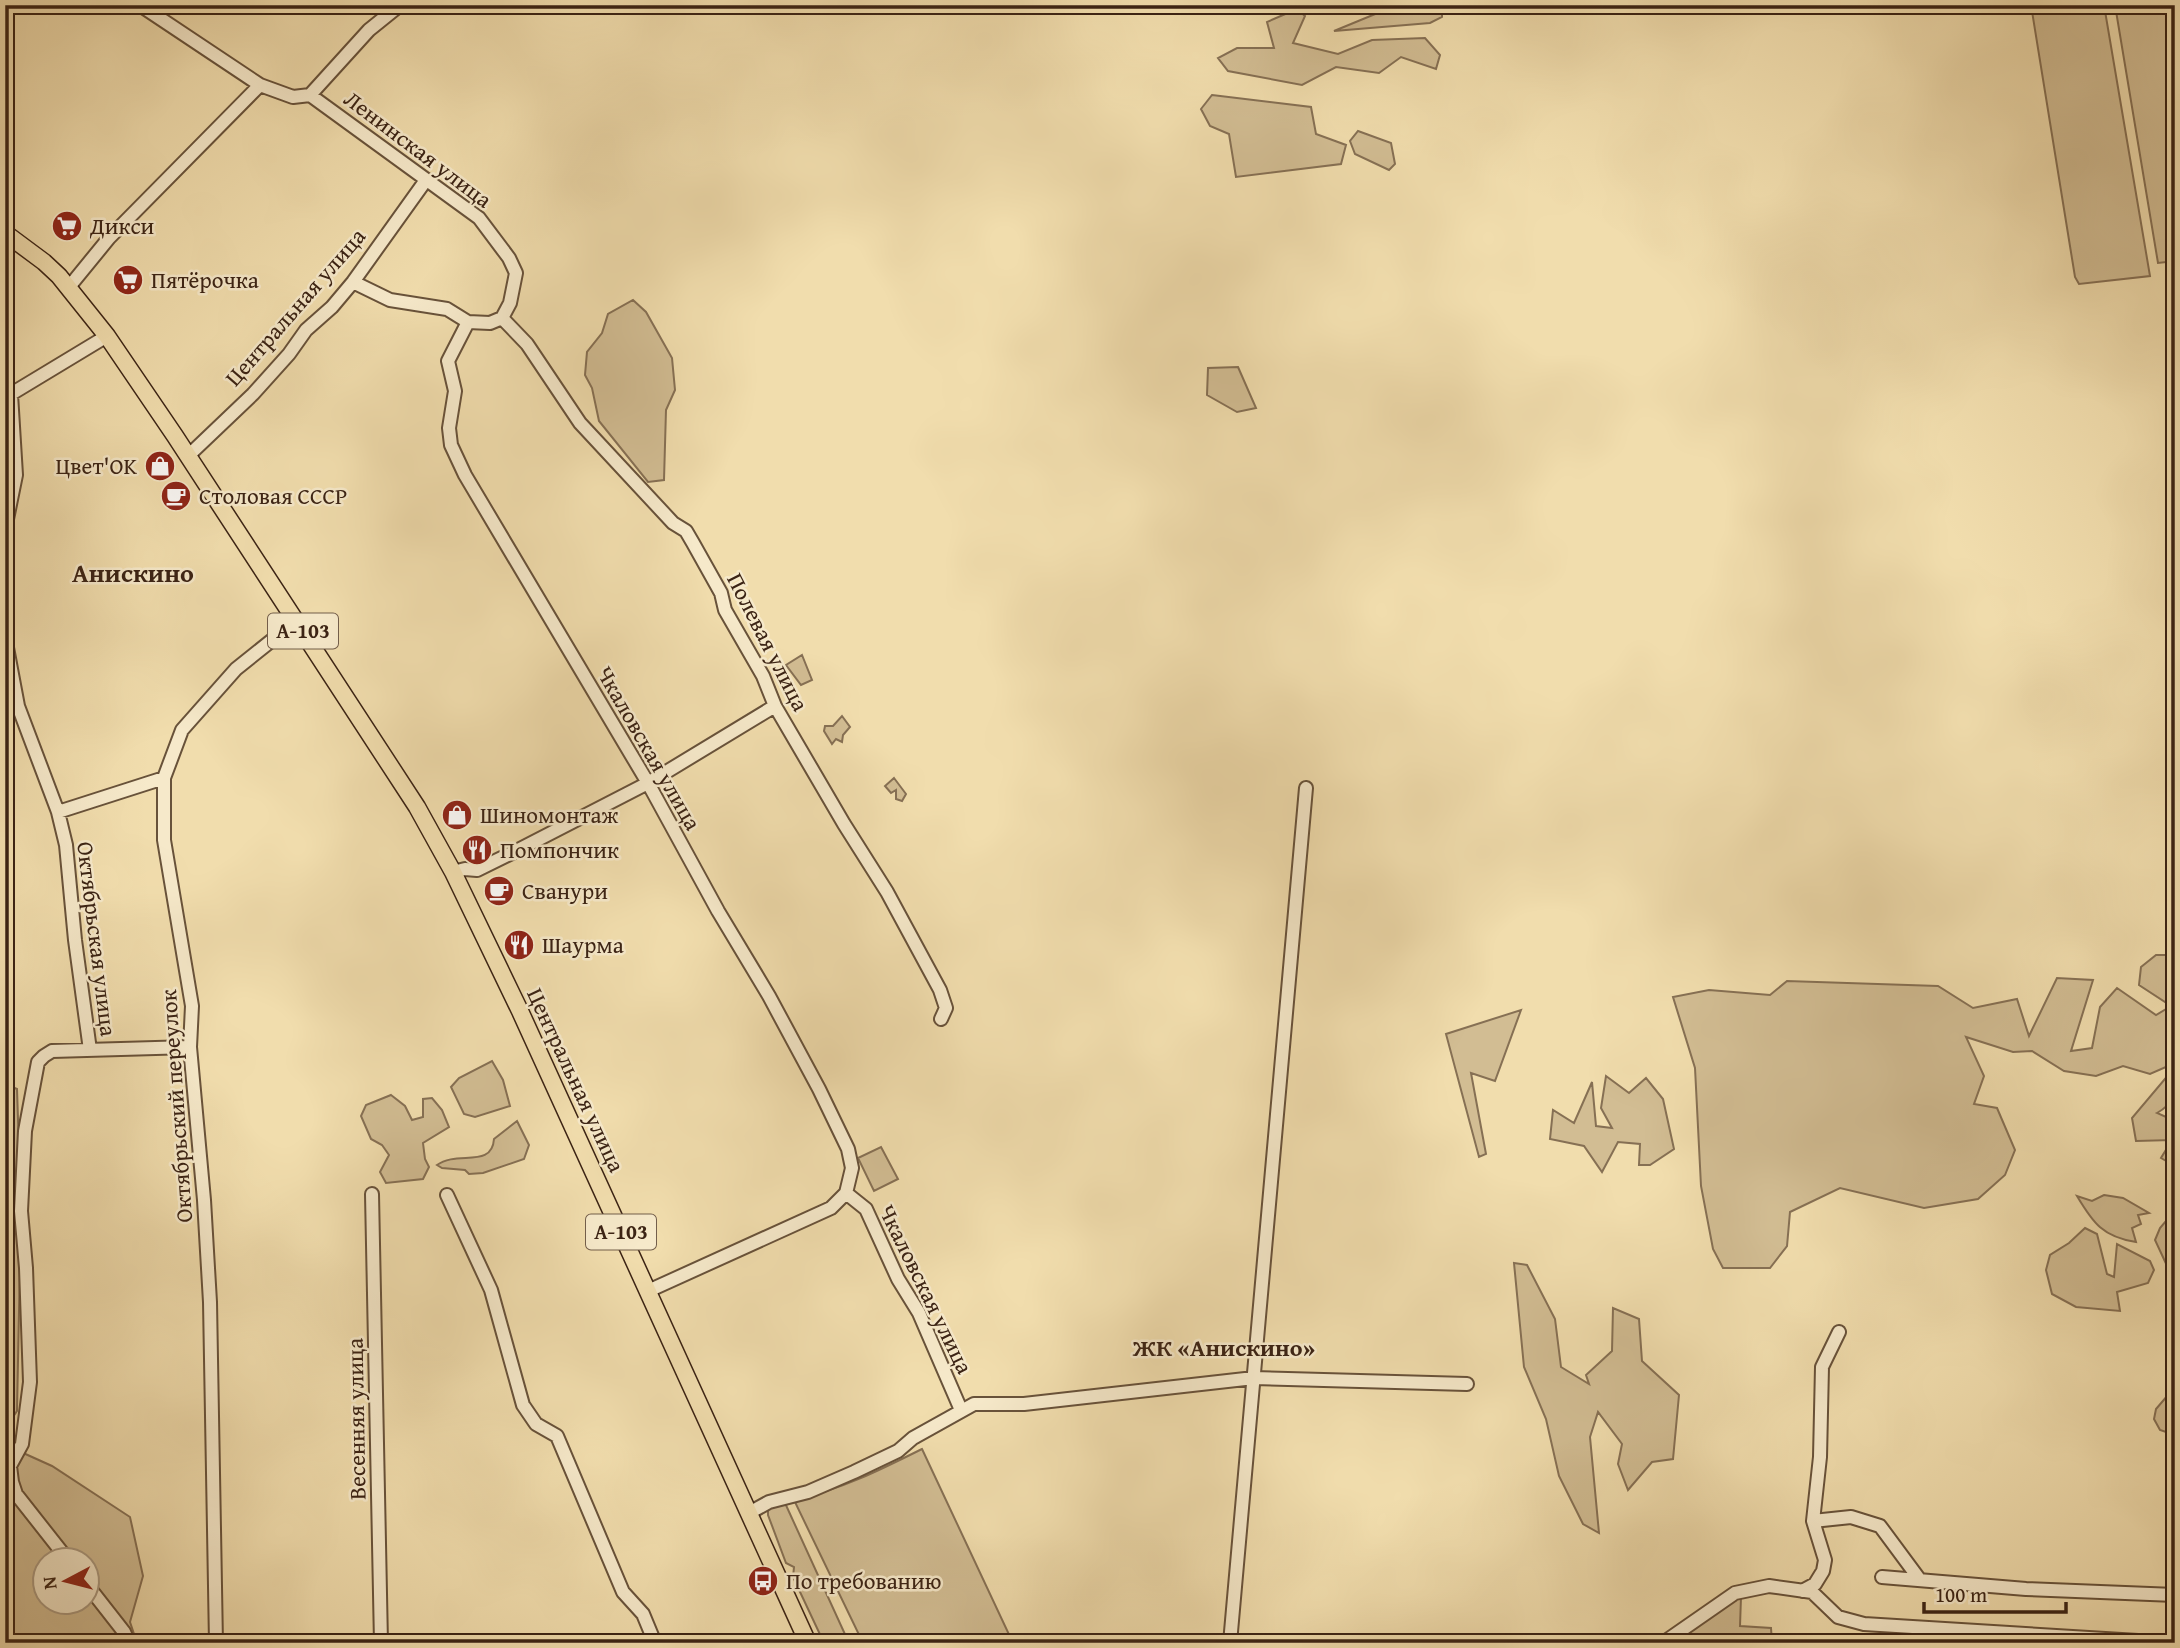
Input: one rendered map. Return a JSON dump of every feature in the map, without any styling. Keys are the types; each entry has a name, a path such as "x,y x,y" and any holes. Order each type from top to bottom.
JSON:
{"main road":[{"name":"Центральная улица","path":"5,233 44,261 69,287 107,337 403,783 453,872 808,1643"}],"street":[{"name":"Ленинская улица","path":"140,5 260,85 293,97 310,95 369,30 400,5"},
{"path":"69,287 109,238 260,85"},
{"name":"Ленинская улица","path":"310,95 479,218 509,258 516,274 510,303 502,318"},
{"name":"Центральная улица","path":"188,456 253,394 289,354 306,330 332,307 426,180"},
{"path":"353,282 390,300 447,309 468,322 490,323 502,318"},
{"name":"Полевая улица","path":"502,318 527,344 580,423 673,523 686,531 721,593 725,610 763,676 775,706 887,892 940,990 946,1008 941,1019"},
{"name":"Чкаловская улица","path":"468,322 448,361 455,391 449,428 451,445 464,475 648,783 718,911 769,996 848,1149 852,1168 846,1193 831,1208 648,1291"},
{"path":"5,528 16,475 8,394 107,337"},
{"name":"Октябрьский переулок","path":"216,1643 210,1302 204,1200 190,1047 192,1006 164,840 164,778 182,730 236,669 296,621"},
{"name":"Октябрьская улица","path":"5,637 18,706 58,812 65,845 90,1050 52,1051 38,1062 25,1131 21,1199 30,1382 22,1444 10,1466 16,1494 57,1546"},
{"path":"453,872 477,870 648,783 775,706"},
{"path":"58,812 164,778"},
{"path":"1230,1643 1306,788"},
{"path":"90,1050 190,1047"},
{"name":"Чкаловская улица","path":"846,1193 866,1209 898,1279 919,1313 961,1410"},
{"name":"Весенняя улица","path":"372,1194 381,1643"},
{"path":"447,1195 491,1290 523,1405 536,1424 557,1436 623,1592 643,1614 655,1643"},
{"path":"1801,1591 1815,1584 1823,1571 1825,1560 1813,1521 1820,1457 1822,1367 1839,1332"},
{"path":"749,1513 769,1502 808,1492 865,1467 898,1451 913,1438 974,1404 1024,1404 1254,1378 1467,1384"},
{"path":"1813,1521 1851,1517 1880,1526 1920,1580"},
{"path":"1882,1577 2026,1588 2175,1595"},
{"path":"1663,1643 1735,1593 1769,1586 1812,1592 1838,1617 1864,1624 2171,1643"},
{"path":"102,1605 129,1643"}],"shaded area":[{"path":"1397,5 1442,5 1442,17 1430,23 1334,31"},
{"path":"2031,5 2104,5 2150,276 2079,284 2075,277"},
{"path":"2115,5 2175,5 2175,261 2158,263"},
{"path":"1297,9 1305,16 1293,43 1338,54 1372,40 1425,38 1440,55 1436,69 1401,57 1379,73 1336,67 1302,85 1228,71 1218,58 1237,48 1274,48 1267,22"},
{"path":"1212,95 1311,107 1316,134 1346,145 1341,164 1236,177 1229,134 1210,126 1201,109"},
{"path":"1358,131 1391,143 1395,164 1389,170 1355,154 1350,141"},
{"path":"633,300 646,312 672,358 675,390 666,410 664,480 648,482 599,421 592,388 585,375 587,352 602,333 608,314"},
{"path":"1238,367 1256,408 1237,412 1207,395 1208,368"},
{"path":"802,655 812,680 801,685 786,665"},
{"path":"842,716 850,727 843,735 842,742 836,739 832,744 824,731 825,726 833,726"},
{"path":"894,778 906,794 902,801 896,799 896,790 891,793 885,786"},
{"path":"2156,955 2175,955 2175,1063 2150,1074 2123,1066 2096,1076 2064,1071 2032,1051 2013,1052 1966,1037 1984,1076 1974,1104 1997,1108 2015,1150 2005,1175 1978,1199 1924,1208 1840,1188 1790,1212 1787,1246 1770,1268 1723,1268 1713,1249 1701,1186 1695,1068 1673,997 1709,990 1770,995 1787,981 1938,986 1973,1008 2017,999 2029,1036 2057,978 2093,980 2071,1051 2092,1048 2100,1007 2117,988 2156,1015 2171,1006 2139,985 2141,967"},
{"path":"1521,1010 1495,1081 1471,1073 1486,1154 1479,1157 1446,1034"},
{"path":"492,1061 503,1080 510,1106 475,1117 464,1114 451,1087 459,1078"},
{"path":"2175,1067 2174,1094 2169,1104 2157,1113 2175,1121 2175,1166 2161,1158 2172,1140 2136,1141 2132,1118"},
{"path":"1606,1076 1629,1093 1646,1078 1663,1099 1674,1149 1650,1165 1639,1165 1640,1144 1618,1142 1602,1172 1584,1146 1550,1139 1553,1110 1574,1123 1592,1082 1596,1126 1612,1128 1601,1108"},
{"path":"5,1084 17,1089 21,1211 17,1411 5,1429"},
{"path":"391,1095 405,1106 412,1120 423,1117 423,1099 432,1098 442,1110 449,1127 423,1143 429,1167 423,1179 386,1183 380,1172 389,1155 382,1145 371,1139 361,1116 366,1105"},
{"path":"517,1121 529,1145 524,1159 483,1173 469,1174 465,1170 437,1165 454,1159 487,1154 494,1139"},
{"path":"881,1147 898,1179 874,1191 858,1158"},
{"path":"2104,1195 2123,1198 2149,1213 2138,1215 2141,1224 2132,1228 2136,1242 2115,1236 2100,1227 2077,1196 2092,1201"},
{"path":"2171,1215 2175,1216 2175,1268 2168,1268 2155,1240 2160,1228"},
{"path":"2085,1228 2097,1234 2107,1274 2114,1277 2117,1244 2150,1261 2154,1270 2148,1283 2117,1292 2120,1311 2076,1307 2052,1294 2046,1270 2050,1255 2069,1243"},
{"path":"1514,1263 1527,1265 1555,1319 1561,1367 1589,1384 1586,1375 1612,1351 1613,1308 1639,1319 1642,1361 1679,1395 1673,1459 1652,1462 1628,1490 1618,1464 1622,1444 1598,1412 1590,1437 1599,1533 1583,1524 1559,1476 1546,1419 1524,1367"},
{"path":"2175,1394 2175,1435 2160,1430 2154,1419 2156,1409 2168,1395"},
{"path":"922,1449 1013,1643 863,1643 794,1500 844,1485"},
{"path":"21,1452 52,1466 130,1517 143,1576 130,1622 137,1643 5,1643 5,1454 13,1459"},
{"path":"785,1503 849,1643 824,1643 793,1577 794,1567 786,1563 768,1515 768,1506"},
{"path":"1741,1597 1740,1626 1771,1628 1772,1643 1681,1643 1680,1637 1727,1600"}],"place":[{"name":"Дикси","path":"67,226"},
{"name":"Пятёрочка","path":"128,280"},
{"name":"Цвет'OK","path":"160,466"},
{"name":"Столовая СССР","path":"176,496"},
{"name":"Шиномонтаж","path":"457,815"},
{"name":"Помпончик","path":"477,850"},
{"name":"Сванури","path":"499,891"},
{"name":"Шаурма","path":"519,945"},
{"name":"По требованию","path":"763,1581"}],"district":[{"name":"Анискино","path":"133,573"},
{"name":"ЖК «Анискино»","path":"1224,1348"}]}
